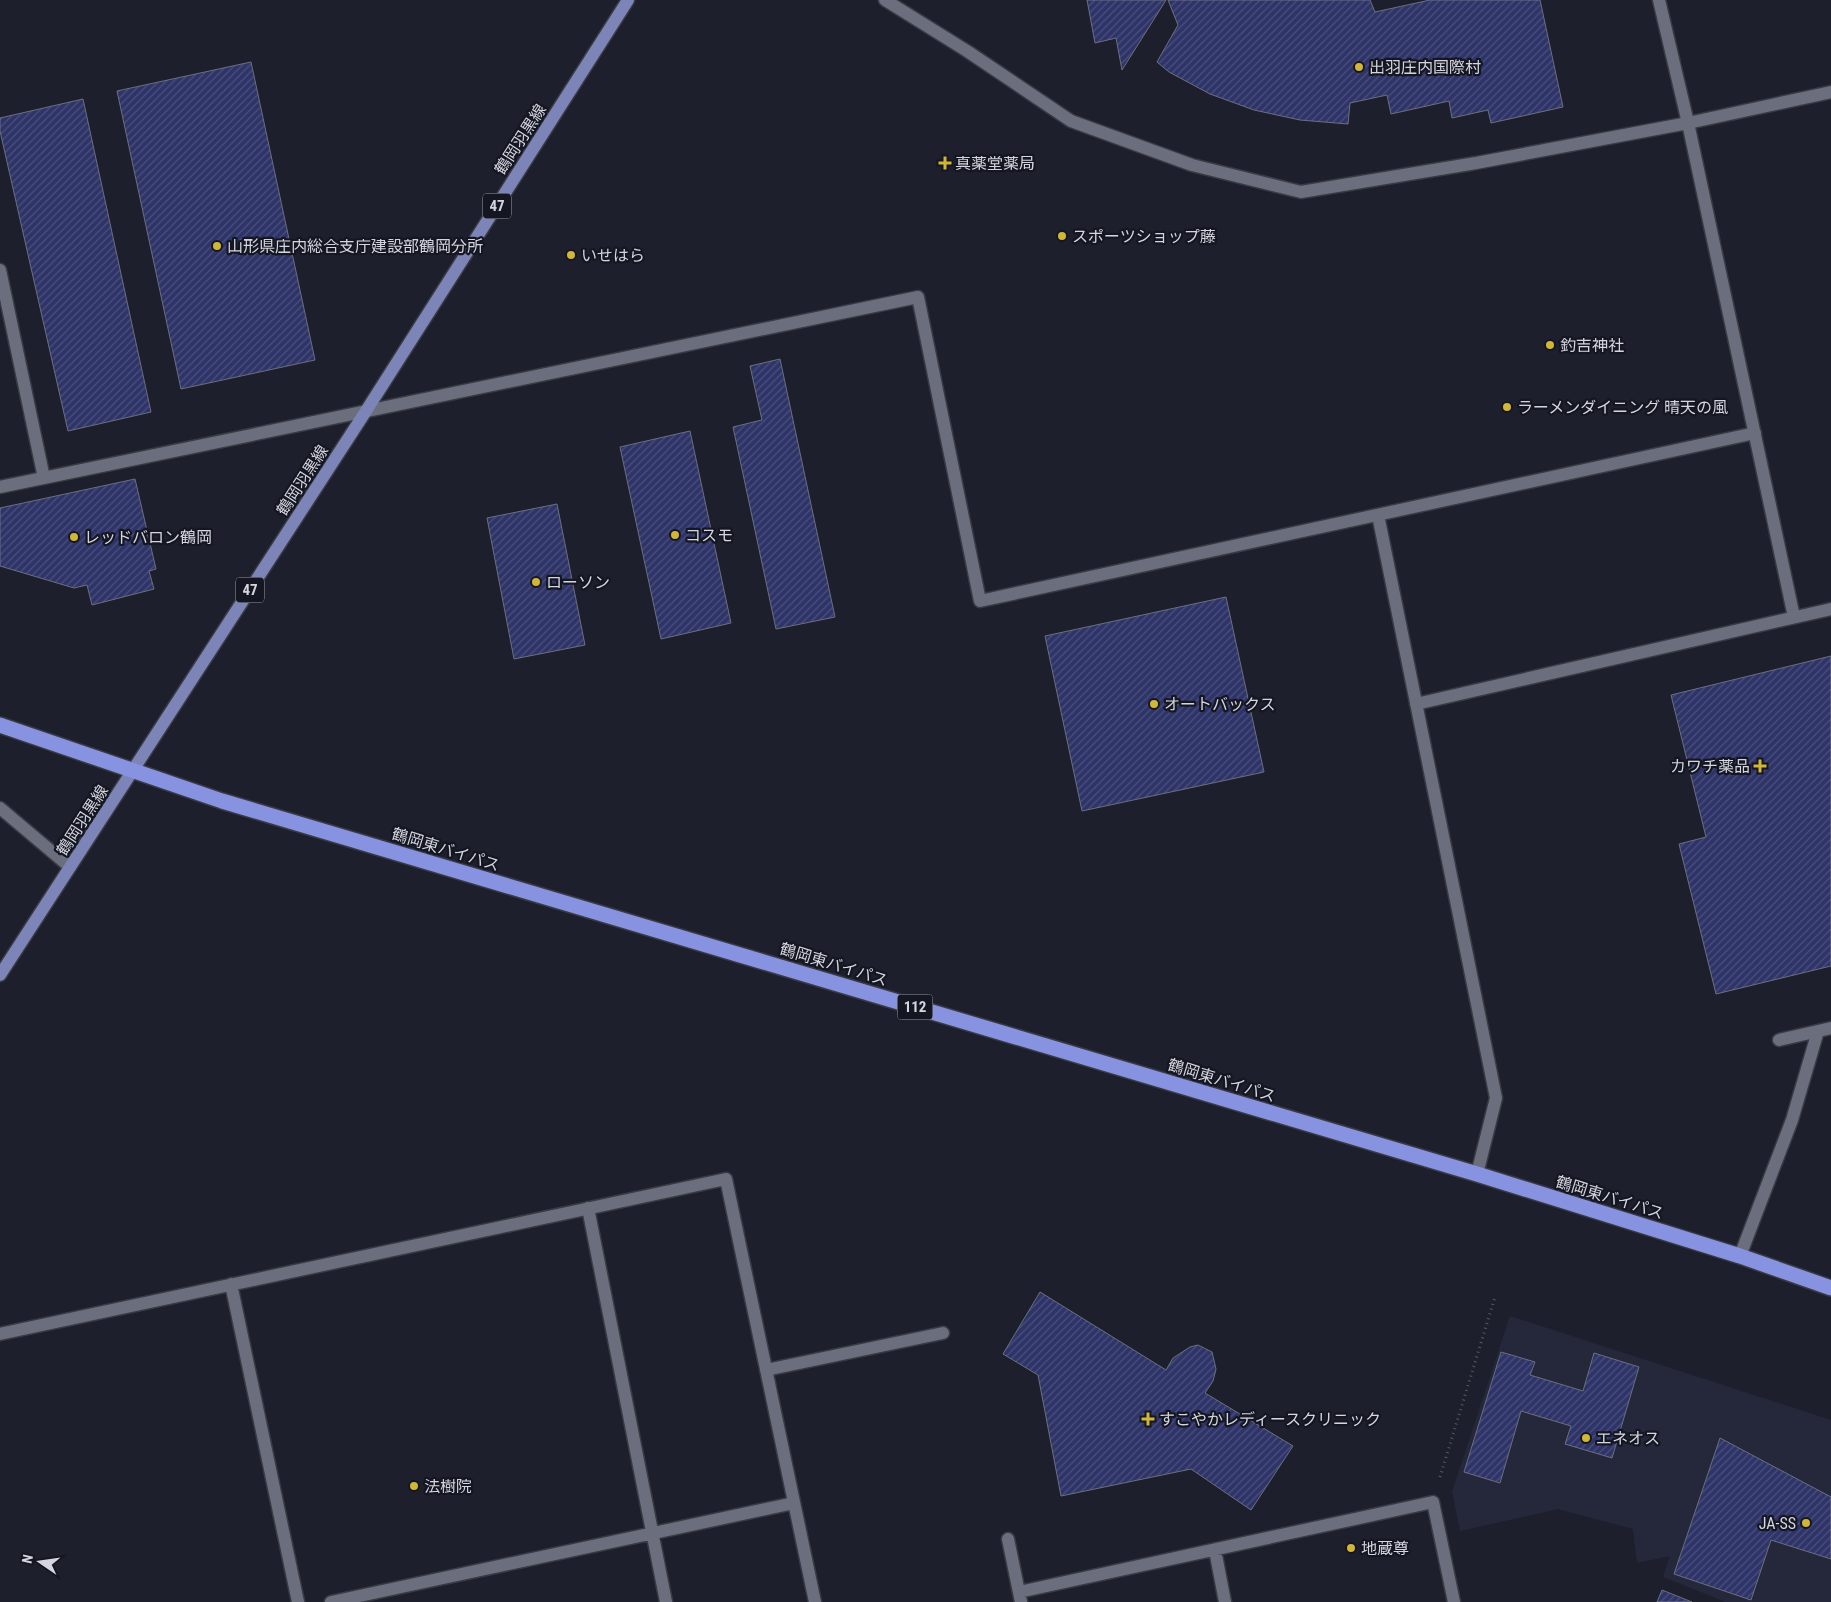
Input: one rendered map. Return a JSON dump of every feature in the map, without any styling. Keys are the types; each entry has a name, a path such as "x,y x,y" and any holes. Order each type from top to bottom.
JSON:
{"highway":[{"name":"鶴岡東バイパス","path":"0,725 222,801 1477,1174 1740,1256 1831,1288"}],"main road":[{"name":"鶴岡羽黒線","path":"0,975 366,411 628,0"}],"street":[{"path":"885,0 968,51 1071,121 1192,165 1301,192 1476,163 1688,123 1831,92"},
{"path":"1659,0 1688,123 1794,617"},
{"path":"0,270 44,478"},
{"path":"0,487 918,297 980,601 1755,434"},
{"path":"1378,515 1496,1098 1477,1174"},
{"path":"1416,704 1831,609"},
{"path":"0,808 70,867"},
{"path":"1779,1040 1831,1028"},
{"path":"1740,1256 1792,1120 1818,1031"},
{"path":"0,1334 726,1179 815,1602"},
{"path":"588,1208 666,1602"},
{"path":"231,1284 298,1602"},
{"path":"766,1370 943,1333"},
{"path":"1008,1539 1020,1597 1214,1550 1433,1502 1454,1602"},
{"path":"331,1602 794,1503"},
{"path":"1214,1550 1225,1602"}],"path":[{"path":"1433,1502 1495,1297"}],"shaded area":[{"path":"1510,1316 1831,1420 1831,1602 1726,1602 1663,1577 1670,1556 1637,1563 1633,1529 1558,1509 1460,1531 1452,1492"}],"building":[{"path":"1087,0 1166,0 1122,70 1116,38 1095,43"},
{"name":"出羽庄内国際村","path":"1168,0 1370,0 1375,12 1430,0 1540,0 1563,107 1491,123 1488,110 1452,118 1449,101 1391,114 1387,95 1350,103 1348,124 1300,120 1254,110 1210,94 1169,72 1157,62 1178,25"},
{"path":"251,62 315,360 181,389 117,91"},
{"path":"83,99 151,412 68,431 0,131 0,118"},
{"path":"780,359 835,617 776,629 733,427 762,420 750,366"},
{"name":"コスモ","path":"690,431 731,623 661,639 620,447"},
{"name":"レッドバロン鶴岡","path":"135,479 156,569 149,571 154,589 92,605 87,585 74,588 0,566 0,508"},
{"name":"ローソン","path":"557,504 585,645 514,659 487,518"},
{"name":"オートバックス","path":"1226,597 1264,772 1082,811 1045,636"},
{"name":"カワチ薬品","path":"1831,656 1831,966 1716,994 1679,844 1706,837 1671,695"},
{"name":"すこやかレディースクリニック","path":"1040,1292 1166,1370 1173,1358 1190,1347 1198,1345 1212,1352 1216,1369 1213,1381 1205,1393 1293,1446 1251,1510 1191,1469 1061,1496 1038,1375 1003,1354"},
{"path":"1501,1352 1535,1362 1530,1375 1583,1391 1594,1353 1639,1367 1612,1458 1565,1444 1571,1426 1521,1411 1500,1483 1464,1472"},
{"path":"1720,1438 1831,1497 1831,1559 1771,1540 1751,1600 1674,1574"},
{"path":"1662,1590 1692,1602 1657,1602"}],"place":[{"name":"出羽庄内国際村","path":"1359,67"},
{"name":"真薬堂薬局","path":"945,163"},
{"name":"スポーツショップ藤","path":"1062,236"},
{"name":"山形県庄内総合支庁建設部鶴岡分所","path":"217,246"},
{"name":"いせはら","path":"571,255"},
{"name":"釣吉神社","path":"1550,345"},
{"name":"ラーメンダイニング 晴天の風","path":"1507,407"},
{"name":"コスモ","path":"675,535"},
{"name":"レッドバロン鶴岡","path":"74,537"},
{"name":"ローソン","path":"536,582"},
{"name":"オートバックス","path":"1154,704"},
{"name":"カワチ薬品","path":"1760,766"},
{"name":"すこやかレディースクリニック","path":"1148,1419"},
{"name":"エネオス","path":"1586,1438"},
{"name":"法樹院","path":"414,1486"},
{"name":"JA-SS","path":"1806,1523"},
{"name":"地蔵尊","path":"1351,1548"}]}
